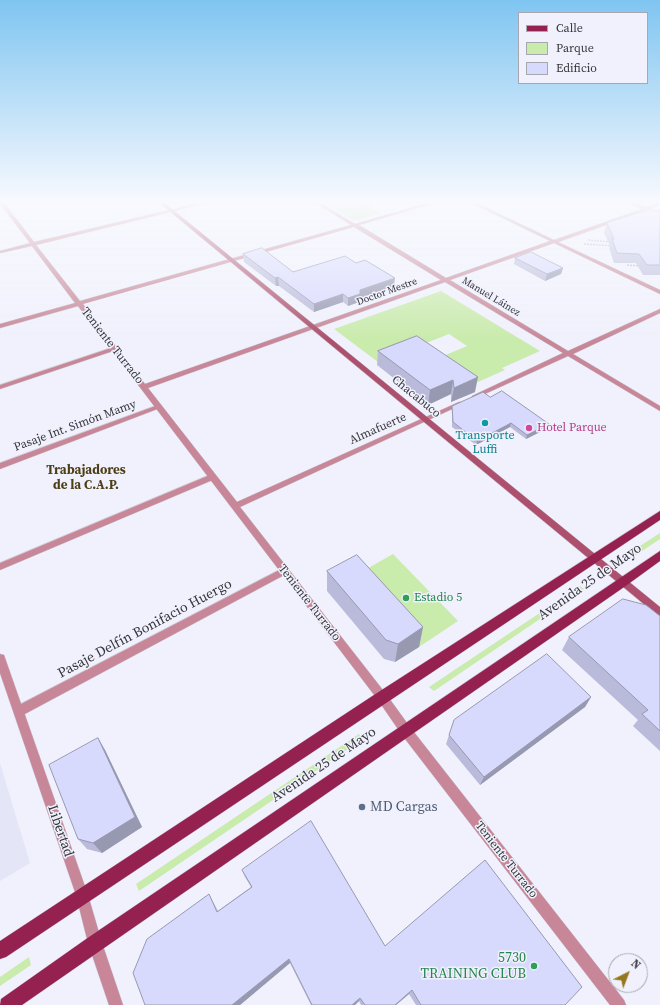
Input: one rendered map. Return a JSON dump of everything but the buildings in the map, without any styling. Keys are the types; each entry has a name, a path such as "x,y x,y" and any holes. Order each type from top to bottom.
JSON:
{"main road":[{"name":"Chacabuco","path":"214,247 595,557 660,612"},
{"name":"Avenida 25 de Mayo","path":"0,951 82,895 660,515"},
{"name":"Avenida 25 de Mayo","path":"7,1005 95,943 624,582 660,555"}],"street":[{"path":"0,252 21,247"},
{"name":"Teniente Turrado","path":"35,247 382,697 406,731 620,1005"},
{"path":"0,326 277,247"},
{"name":"Manuel Láinez","path":"390,247 660,409"},
{"name":"Doctor Mestre","path":"143,386 541,247"},
{"path":"565,247 660,292"},
{"name":"Almafuerte","path":"235,506 660,311"},
{"path":"0,387 114,349"},
{"name":"Pasaje Int. Simón Mamy","path":"0,466 158,407"},
{"path":"0,567 212,477"},
{"name":"Pasaje Delfín Bonifacio Huergo","path":"18,711 285,571"},
{"name":"Libertad","path":"0,658 82,895 95,943 116,1005"}],"path":[{"path":"623,265 645,266"}],"shaded area":[{"path":"0,763 30,863 0,881"}],"green space":[{"path":"441,291 540,351 502,368 505,370 478,382 441,357 467,346 449,334 378,362 334,329"},
{"path":"660,533 660,539 633,557 629,553"},
{"name":"Estadio 5","path":"393,554 458,621 419,647 356,575"},
{"path":"580,586 584,589 434,691 429,687"},
{"path":"359,734 363,739 139,891 136,884"},
{"path":"29,957 31,965 0,986 0,977"}],"place":[{"name":"Transporte Luffi","path":"485,423"},
{"name":"Hotel Parque","path":"529,428"},
{"name":"Estadio 5","path":"406,598"},
{"name":"MD Cargas","path":"362,807"},
{"name":"5730 TRAINING CLUB","path":"534,966"}],"district":[{"name":"Trabajadores de la C.A.P.","path":"86,478"}]}
